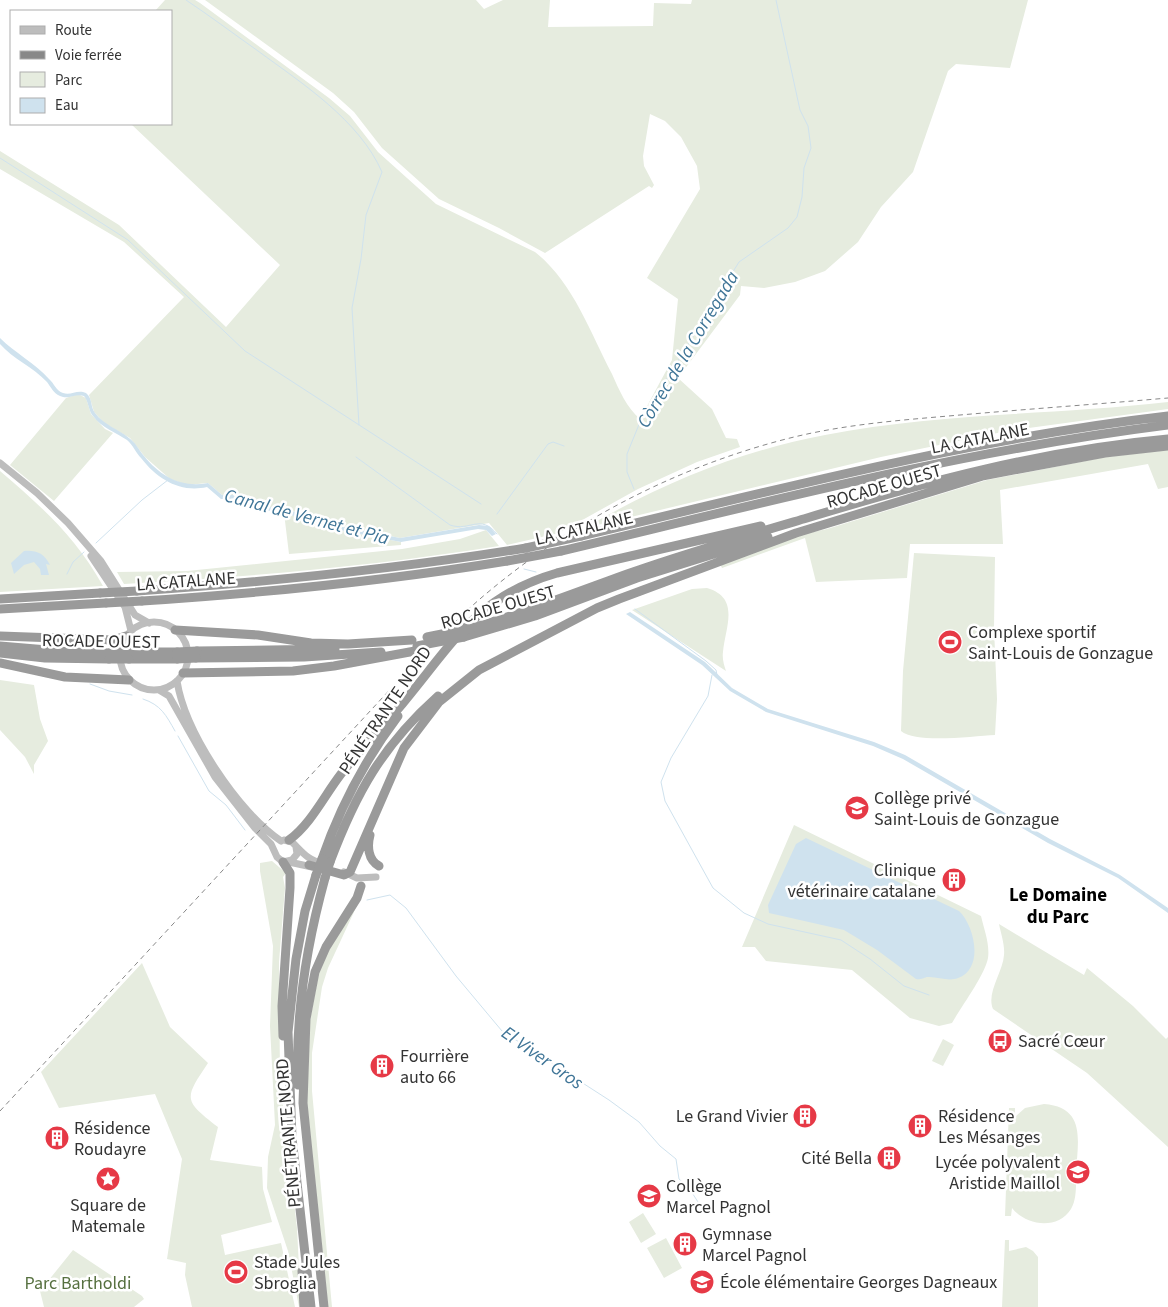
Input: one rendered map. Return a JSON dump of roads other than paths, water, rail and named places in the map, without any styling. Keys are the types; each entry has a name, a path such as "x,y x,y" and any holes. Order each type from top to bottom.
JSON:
{"highway":[{"name":"LA CATALANE","path":"0,599 323,577 420,565 526,548 883,464 1008,438 1087,425 1168,416"},
{"name":"LA CATALANE","path":"0,609 142,601 323,587 419,575 561,550 891,472 1020,446 1168,425"},
{"path":"285,840 306,823 363,746 488,606 535,579 1023,460 1102,446 1168,438"},
{"path":"324,1307 303,1103 306,1019 315,972 326,947 357,898 357,880 374,818 404,748 439,702 479,670 597,608 796,533 986,475 1105,452 1168,446"},
{"name":"ROCADE OUEST","path":"0,653 52,658 177,655 344,656 415,646 461,637 535,616 597,592 850,512 986,475"},
{"name":"ROCADE OUEST","path":"415,646 427,638 472,628 527,612 634,572 878,496"},
{"name":"PÉNÉTRANTE NORD","path":"326,860 369,775 397,737 437,697 478,667 597,608"},
{"path":"175,630 258,635 311,643 415,646"},
{"path":"0,636 113,640 128,634"},
{"name":"PÉNÉTRANTE NORD","path":"319,1307 316,1239 299,1114 296,1048 306,958 321,876 336,820 360,772 379,742 461,637"},
{"name":"ROCADE OUEST","path":"0,646 109,656"},
{"path":"180,677 193,671 240,674 293,671 334,666 415,646"},
{"path":"0,663 65,677 129,680"},
{"path":"374,818 368,848 374,862 379,866"},
{"path":"286,862 290,873 290,880 282,1006 284,1080 292,1138"},
{"path":"309,865 357,880"},
{"name":"PÉNÉTRANTE NORD","path":"311,1307 292,1138 288,1074 288,1032 291,994 305,911 321,876"},
{"path":"296,1173 304,1307"}],"main road":[{"path":"0,463 37,493 68,523 101,561 136,615 149,623 165,624 175,630 183,639 187,650 187,662 180,677 159,690"},
{"path":"0,467 47,507 84,548 125,607 128,634 120,654 124,672 129,680 146,689 159,690 169,696 215,777 243,814 271,844 275,853 286,862 309,865 357,880 373,881 379,866"},
{"path":"128,634 149,623"},
{"path":"180,677 187,714 223,779 263,828 296,847 307,858 357,880"},
{"path":"275,853 276,846 285,840"},
{"path":"286,862 295,858 296,847"}],"water":[{"name":"Canal de Vernet et Pia","path":"0,338 38,368 61,392 66,394 86,393 90,398 93,410 99,417 131,440 158,470 173,479 189,484 208,483 222,495 242,495 261,506 285,509 346,527 400,538 479,525 489,526 496,534 492,536 486,530 478,529 401,542 343,531 284,513 259,509 241,499 221,499 207,487 188,488 171,483 155,473 127,440 105,427 91,414 84,396 63,397 58,395 36,372 5,349 0,344"},
{"path":"24,551 32,551 42,555 50,565 46,564 49,575 41,575 40,569 34,562 24,565 14,574 11,563"},
{"path":"630,612 705,662 732,688 768,709 874,742 905,755 1050,839 1120,875 1168,908 1168,913 1118,878 1048,843 903,759 873,746 766,712 730,691 702,665 626,614"},
{"path":"806,838 959,911 969,926 974,946 972,965 966,973 954,979 927,977 916,979 877,950 844,930 769,913 768,905 796,844"}],"waterway":[{"path":"186,0 328,104 359,136 372,153 382,172 366,215 361,259 352,308 359,425"},
{"name":"Còrrec de la Corregada","path":"634,489 627,472 627,454 640,422 739,262 788,228 797,217 802,197 804,168 811,148 808,126 800,110 776,0"},
{"path":"0,158 128,240 245,351 481,504"},
{"path":"497,514 548,444 553,442 564,446"},
{"path":"356,457 450,525 457,527 480,524 491,528 497,534"},
{"name":"El Viver Gros","path":"96,543 142,500 168,480"},
{"name":"El Viver Gros","path":"67,574 73,562 84,552"},
{"name":"Canal de Vernet et Pia","path":"524,569 536,572"},
{"path":"635,609 706,661 716,670 717,675"},
{"path":"712,675 708,696 671,758 661,782 665,801 713,888 744,913 768,924 841,940 870,959 904,986 929,995"},
{"name":"El Viver Gros","path":"90,684 109,691 132,695"},
{"name":"El Viver Gros","path":"143,699 154,704 162,711 175,731"},
{"name":"El Viver Gros","path":"178,736 209,791 226,805 245,830"},
{"name":"El Viver Gros","path":"367,900 390,895 406,908 456,976 502,1031 609,1100 639,1122 660,1146 676,1159 679,1179 689,1188 698,1202"}],"railway":[{"path":"0,1111 447,630 487,593 520,567 592,519 668,480 708,464 749,450 811,433 896,421 1168,398"}],"place":[{"name":"Complexe sportif Saint-Louis de Gonzague","path":"950,642"},
{"name":"Collège privé Saint-Louis de Gonzague","path":"857,808"},
{"name":"Clinique vétérinaire catalane","path":"954,880"},
{"name":"Sacré Cœur","path":"1000,1041"},
{"name":"Fourrière auto 66","path":"382,1066"},
{"name":"Le Grand Vivier","path":"805,1116"},
{"name":"Résidence Les Mésanges","path":"920,1126"},
{"name":"Résidence Roudayre","path":"57,1138"},
{"name":"Cité Bella","path":"889,1158"},
{"name":"Lycée polyvalent Aristide Maillol","path":"1078,1172"},
{"name":"Square de Matemale","path":"108,1179"},
{"name":"Collège Marcel Pagnol","path":"649,1196"},
{"name":"Gymnase Marcel Pagnol","path":"685,1244"},
{"name":"Stade Jules Sbroglia","path":"236,1272"},
{"name":"École élémentaire Georges Dagneaux","path":"702,1282"}],"district":[{"name":"Le Domaine du Parc","path":"1058,905"}],"park label":[{"name":"Parc Bartholdi","path":"78,1283"}]}
